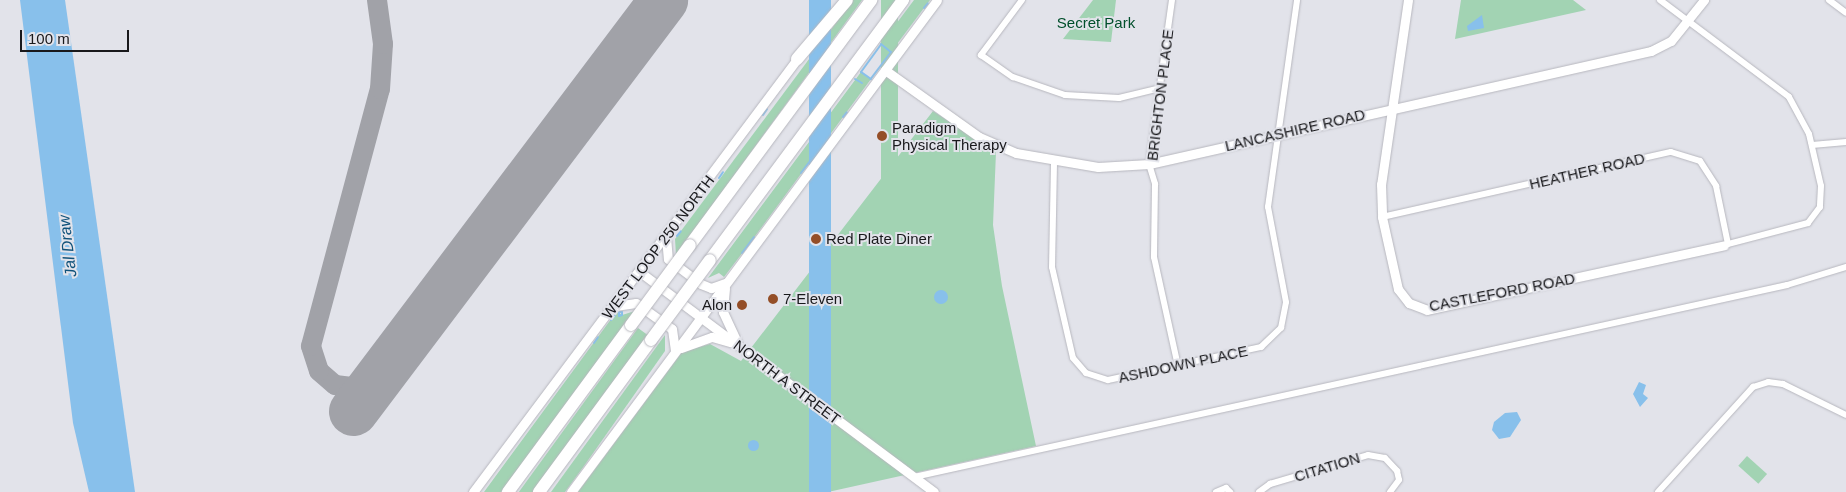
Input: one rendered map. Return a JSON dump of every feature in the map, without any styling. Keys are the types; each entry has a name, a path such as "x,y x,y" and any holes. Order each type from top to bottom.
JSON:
{"highway":[{"path":"797,59 847,0"},
{"path":"508,492 871,0"},
{"path":"539,492 903,0"}],"main road":[{"name":"WEST LOOP 250 NORTH","path":"473,492 615,306 840,0"},
{"path":"571,492 937,0"},
{"name":"CASTLEFORD ROAD","path":"1408,0 1391,109 1382,217 1398,289 1409,303 1428,310 1726,245"},
{"name":"LANCASHIRE ROAD","path":"885,70 979,137 1054,163 1098,167 1149,164 1275,134 1651,51 1671,41 1704,0"},
{"path":"666,237 668,259 700,284 710,288 726,283"},
{"name":"NORTH A STREET","path":"640,272 934,492"},
{"path":"726,283 723,312 739,346"},
{"path":"615,306 636,303 672,328 677,342 674,352"},
{"path":"674,352 688,343 712,337 739,346"}],"street":[{"path":"1022,0 981,55 1013,77 1065,95 1120,98 1160,88"},
{"name":"BRIGHTON PLACE","path":"1172,0 1149,164 1156,184 1154,257 1178,366"},
{"path":"1275,134 1297,0"},
{"name":"CASTLEFORD ROAD","path":"1660,0 1789,97 1803,116 1812,145 1821,186 1820,207 1808,223 1726,245"},
{"path":"1829,0 1846,13"},
{"name":"ASHDOWN PLACE","path":"1054,163 1052,266 1073,358 1086,373 1108,380 1261,347 1281,328 1286,302 1268,207 1275,134"},
{"path":"1812,145 1846,142"},
{"name":"HEATHER ROAD","path":"1382,217 1671,152 1700,161 1716,186 1726,245"},
{"path":"914,477 1787,285 1846,268"},
{"path":"1658,492 1753,387 1768,382 1783,384 1846,415"},
{"name":"CITATION","path":"1259,492 1270,484 1368,455 1385,458 1397,471 1399,480 1390,492"},
{"path":"1216,492 1228,490"}],"green space":[{"path":"853,0 862,0 676,255 675,239"},
{"path":"881,0 898,0 898,316 881,316"},
{"path":"914,0 930,0 891,52 881,44"},
{"name":"Secret Park","path":"1093,0 1116,0 1111,42 1063,39"},
{"path":"1461,0 1573,0 1586,10 1455,39"},
{"path":"861,72 871,79 753,239 724,277 719,273 708,278"},
{"path":"933,111 996,152 993,225 1002,286 1036,446 828,492 578,492 682,352 710,344 741,361"},
{"path":"617,311 622,315 635,311 501,492 484,492"},
{"path":"638,328 649,336 536,492 519,492"},
{"path":"665,335 665,351 584,466 565,492 551,492"},
{"path":"1747,456 1767,474 1758,484 1738,466"}],"water":[{"name":"Jal Draw","path":"20,0 65,0 135,492 89,492 73,423"},
{"path":"809,0 831,0 831,492 809,492"},
{"path":"1482,15 1484,28 1468,31 1467,26"},
{"path":"941,290 946,292 948,297 946,302 941,304 936,302 934,297 936,292"},
{"path":"1639,382 1646,385 1643,394 1648,398 1640,407 1633,394"},
{"path":"1517,412 1521,420 1510,437 1499,439 1492,430 1494,422 1505,413"},
{"path":"753,439 759,445 753,451 747,445"}],"waterway":[{"path":"924,8 928,3"},
{"path":"881,44 891,52 871,79 861,72 881,44"},
{"path":"818,50 823,54"},
{"path":"855,79 862,83"},
{"path":"763,115 767,109"},
{"path":"843,117 847,112"},
{"path":"801,173 813,157"},
{"path":"719,178 723,172"},
{"path":"677,236 681,231"},
{"path":"742,253 754,237"},
{"path":"619,312 622,312 622,315 619,316 619,312"},
{"path":"611,320 615,315"},
{"path":"594,343 598,337"}],"taxiway":[{"path":"377,0 383,44 380,89 311,346 319,371 335,385 360,388 377,380"}],"runway":[{"path":"353,411 663,0"}],"place":[{"name":"Paradigm Physical Therapy","path":"882,136"},
{"name":"Red Plate Diner","path":"816,239"},
{"name":"7-Eleven","path":"773,299"},
{"name":"Alon","path":"742,305"}]}
